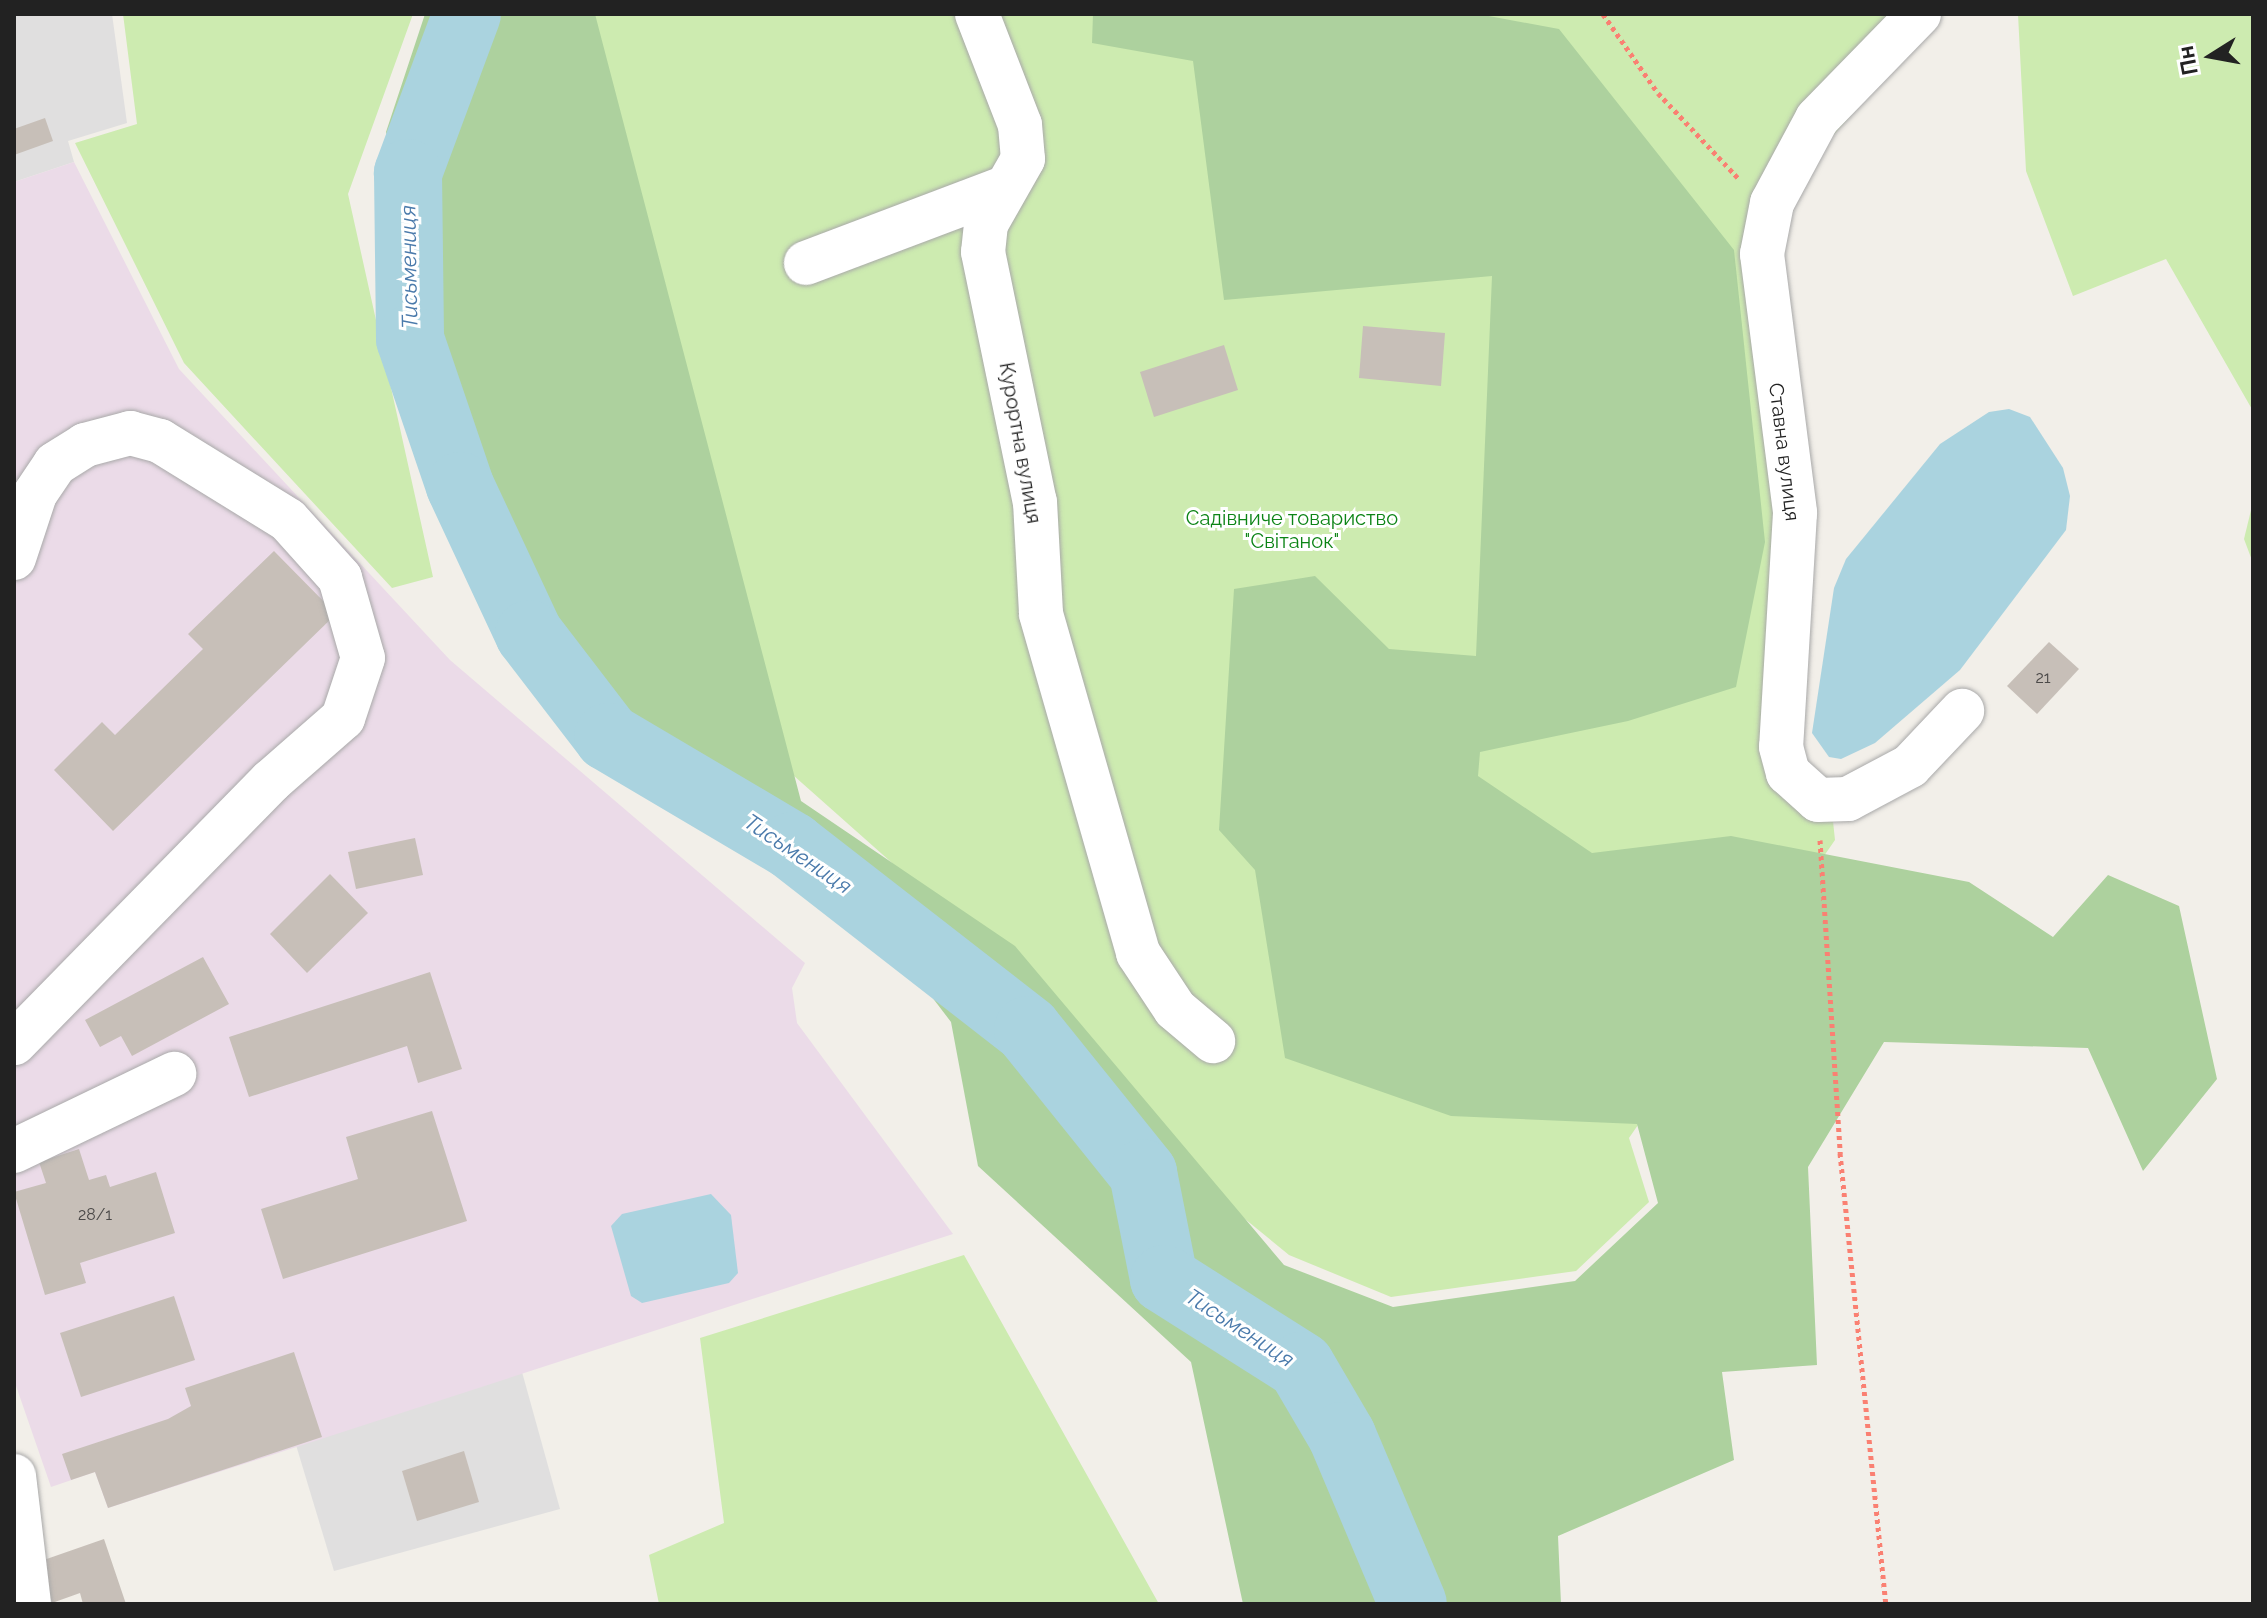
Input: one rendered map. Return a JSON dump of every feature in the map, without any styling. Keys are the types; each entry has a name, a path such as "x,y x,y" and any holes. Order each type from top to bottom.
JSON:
{"lane":[{"name":"Курортна вулиця","path":"977,14 1020,125 1023,159 986,224 983,252 1035,502 1041,614 1138,953 1175,1009 1213,1041"},
{"name":"Ставна вулиця","path":"1818,800 1788,773 1781,747 1795,513 1764,307 1762,254 1772,203 1817,119 1919,14"},
{"path":"806,263 1005,188"},
{"path":"14,558 35,494 55,464 85,445 130,433 160,441 288,520 340,578 363,658 343,718 271,781 14,1043"},
{"path":"1818,800 1848,799 1910,766 1962,711"},
{"path":"14,1151 174,1074"},
{"path":"14,1476 29,1604"}],"path":[{"path":"1603,14 1715,159 1772,203"},
{"path":"1818,800 1840,1153 1886,1604"}],"shaded area":[{"path":"14,14 112,14 127,123 68,141 74,162 14,182"},
{"path":"74,162 179,369 450,660 805,963 792,988 797,1023 953,1234 108,1508 95,1472 51,1487 14,1380 14,182"},
{"path":"522,1372 560,1509 334,1571 296,1445"}],"green space":[{"path":"123,14 413,14 348,194 433,577 392,588 184,363 75,143 137,124"},
{"path":"425,14 595,14 801,801 1015,946 1284,1265 1393,1307 1575,1281 1658,1203 1637,1124 1451,1116 1285,1058 1255,870 1219,830 1234,589 1315,576 1389,649 1476,656 1492,276 1224,300 1193,61 1092,43 1093,14 1478,14 1559,29 1734,250 1765,542 1736,687 1628,721 1480,752 1478,776 1592,853 1731,836 1969,882 2053,937 2108,875 2179,906 2217,1079 2143,1171 2088,1048 1884,1042 1808,1167 1817,1365 1722,1372 1734,1460 1558,1536 1561,1604 1243,1604 1191,1362 978,1166 951,1022 806,832 622,721 540,625 473,480 431,337 386,132"},
{"name":"Садівниче товариство \"Світанок\"","path":"574,14 1942,14 1804,168 1778,260 1795,750 1829,784 1835,840 1629,1138 1649,1202 1576,1271 1391,1297 1289,1255 1229,1206 1052,1005 695,688"},
{"path":"2018,14 2253,14 2253,411 2166,259 2073,296 2026,171"},
{"path":"2253,502 2253,563 2244,539"},
{"path":"964,1255 1159,1604 659,1604 649,1555 724,1523 700,1338"}],"water":[{"path":"2009,409 2030,417 2063,468 2070,496 2066,530 1960,670 1875,743 1841,759 1829,757 1812,733 1834,588 1846,559 1940,444 1989,412"},
{"path":"711,1194 731,1215 738,1273 729,1283 642,1303 631,1296 611,1226 622,1214"}],"building":[{"path":"45,118 53,141 14,155 14,129"},
{"path":"1363,326 1445,333 1441,386 1359,378"},
{"path":"1224,345 1238,390 1154,417 1140,372"},
{"path":"274,551 336,614 113,831 54,770 102,722 115,735 203,649 188,634"},
{"path":"2049,642 2079,669 2037,714 2007,686"},
{"path":"415,838 423,875 356,889 348,852"},
{"path":"330,874 368,913 307,973 270,934"},
{"path":"203,957 229,1004 132,1056 121,1036 100,1047 85,1020"},
{"path":"430,972 462,1069 418,1083 407,1046 249,1097 229,1037"},
{"path":"432,1111 467,1221 283,1279 261,1209 358,1179 346,1137"},
{"path":"79,1149 89,1180 106,1175 110,1187 156,1172 175,1233 80,1263 86,1283 45,1295 14,1192 46,1183 39,1162"},
{"path":"174,1296 195,1360 81,1397 60,1333"},
{"path":"294,1352 322,1437 108,1508 95,1472 71,1480 62,1454 168,1419 191,1406 185,1388"},
{"path":"464,1451 479,1502 417,1521 402,1471"},
{"path":"104,1539 126,1604 83,1604 80,1593 52,1603 38,1562"}],"waterway":[{"name":"Тисьмениця","path":"467,14 408,173 410,339 460,486 529,634 608,737 792,846 1028,1030 1143,1173 1164,1279 1301,1366 1342,1436 1413,1604"}]}
